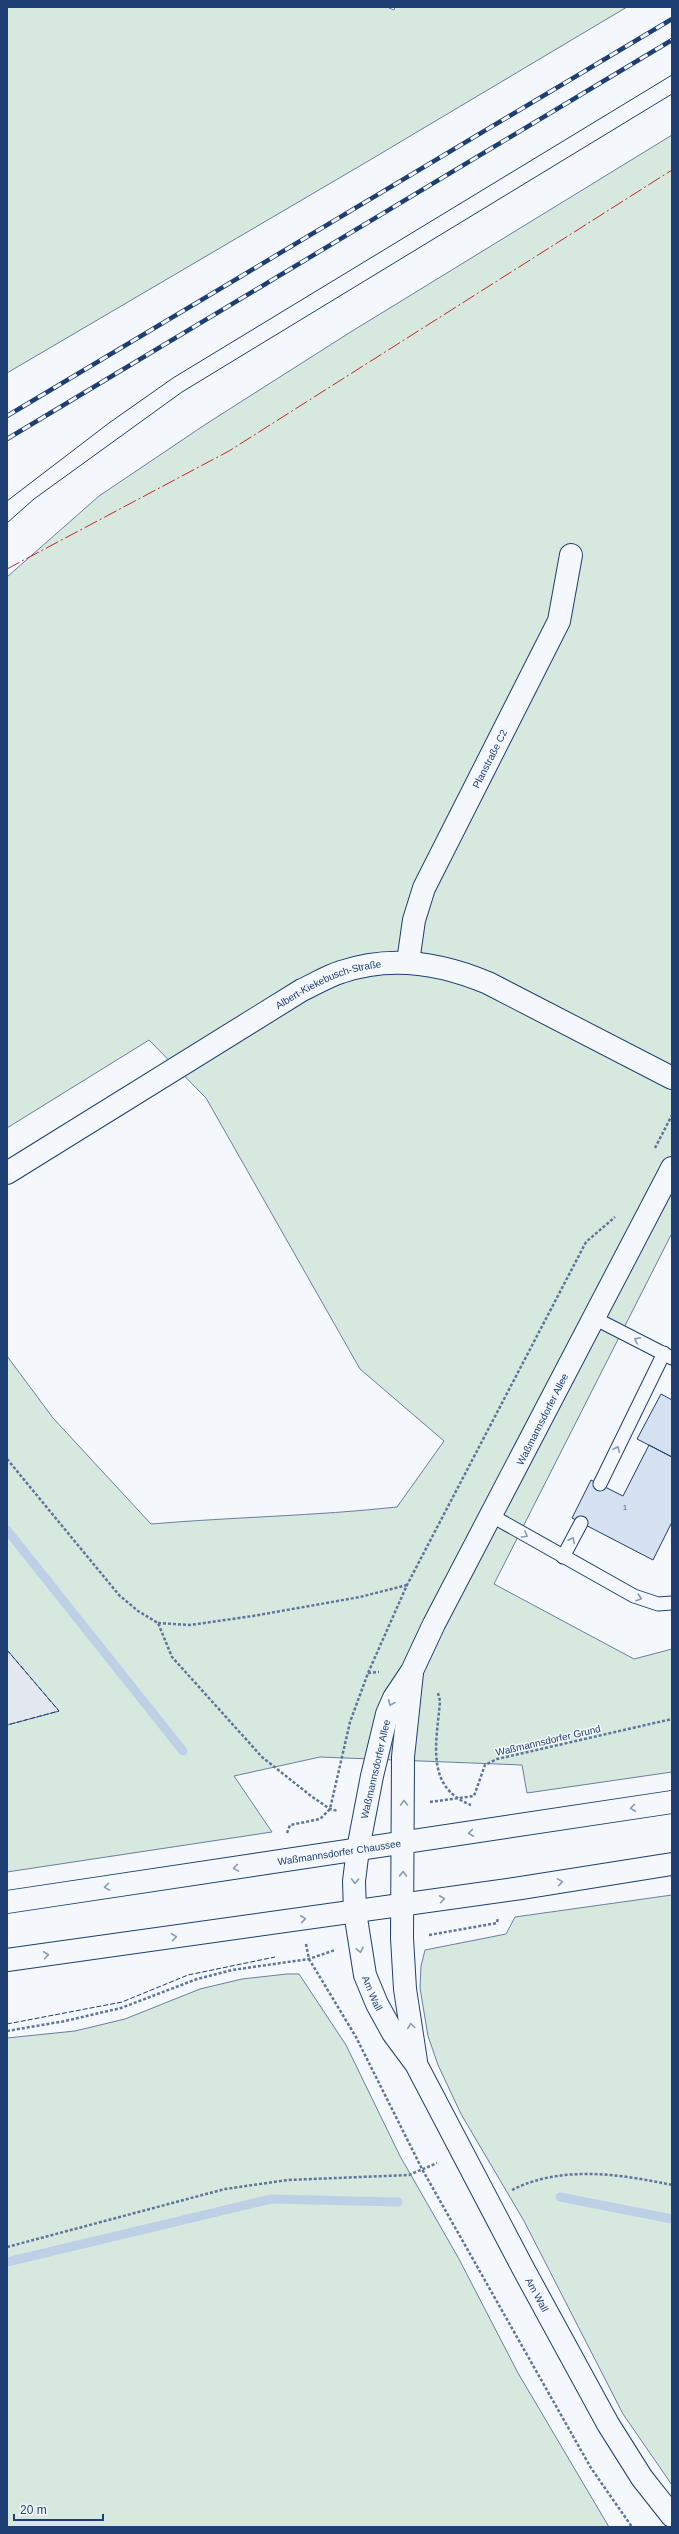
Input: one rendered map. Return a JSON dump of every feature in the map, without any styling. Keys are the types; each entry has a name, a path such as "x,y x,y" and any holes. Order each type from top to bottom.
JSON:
{"street":[{"name":"Planstraße C2","path":"408,962 414,920 424,888 559,620 571,555"},
{"name":"Albert-Kiekebusch-Straße","path":"7,1174 302,990 341,972 374,964 408,962 460,971 488,983 672,1078"},
{"name":"Waßmannsdorfer Allee","path":"355,1912 354,1881 358,1849 365,1810 387,1714 394,1698 412,1671 434,1624 492,1516 672,1168"},
{"name":"Waßmannsdorfer Allee","path":"403,1905 404,1806 402,1756 412,1671"},
{"name":"Waßmannsdorfer Chaussee","path":"7,1902 672,1802"},
{"path":"7,1960 355,1912 672,1864"},
{"name":"Am Wall","path":"403,1905 405,1989 416,2064"},
{"name":"Am Wall","path":"355,1912 366,1975 377,2004 393,2033 416,2064 487,2202 608,2424 642,2478 672,2516"}],"lane":[{"path":"594,1318 668,1355 600,1484"},
{"path":"492,1516 634,1596 658,1604 672,1603"},
{"path":"563,1557 581,1523"}],"path":[{"path":"654,1150 672,1114"},
{"path":"292,1859 286,1834 290,1825 320,1819 330,1809 350,1722 368,1673 407,1585 586,1242 618,1214"},
{"path":"7,1459 119,1595 138,1611 158,1622 190,1625 213,1622 360,1597 407,1585"},
{"path":"158,1622 172,1657 262,1757 330,1809 344,1813 365,1810"},
{"name":"Waßmannsdorfer Grund","path":"404,1806 474,1796 485,1765 498,1759 672,1719"},
{"path":"7,2031 64,2022 121,2008 197,1979 218,1974 309,1959 356,2037 422,2169 591,2468 632,2527"},
{"path":"7,2247 225,2189 288,2180 409,2175 461,2152"},
{"path":"487,2202 522,2184 547,2177 577,2173 672,2185"}],"shaded area":[{"path":"7,7 387,7 394,10 395,7 627,7 7,373"},
{"path":"672,135 672,1233 494,1584 634,1659 672,1649 672,1772 527,1793 522,1765 320,1757 234,1776 272,1832 7,1872 7,1725 59,1711 7,1650 7,1356 53,1418 151,1524 397,1507 444,1441 360,1369 206,1098 149,1040 7,1128 7,577 99,496 206,424 349,333"},
{"path":"7,1650 59,1711 7,1725"},
{"path":"672,1895 672,2485 623,2414 524,2221 461,2114 438,2065 428,2036 420,1988 421,1966 425,1950 506,1934 515,1917"},
{"path":"299,1974 346,2045 400,2156 459,2259 518,2373 609,2527 7,2527 7,2038 75,2031 125,2019 200,1989 242,1979"}],"building":[{"path":"661,1394 672,1400 672,1457 637,1439"},
{"path":"649,1445 672,1457 672,1522 653,1560 572,1518 591,1480 623,1496"}],"waterway":[{"path":"7,1530 183,1751"},
{"path":"560,2197 672,2219"},
{"path":"7,2262 271,2199 398,2202"}],"tram line":[{"path":"7,501 109,423 173,378 672,75"},
{"path":"7,523 34,499 182,392 672,94"}],"railway":[{"path":"7,416 672,19"},
{"path":"7,439 672,40"}],"fence":[{"path":"7,1650 59,1711 7,1725"},
{"path":"7,2024 122,2002 188,1975 275,1957"}],"power":[{"path":"7,569 229,451 672,170"}]}
